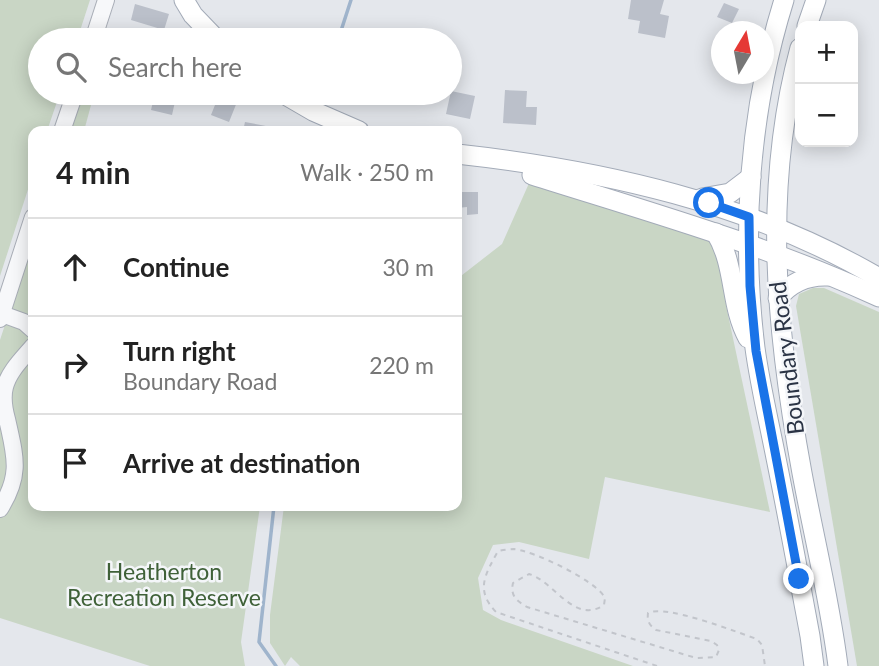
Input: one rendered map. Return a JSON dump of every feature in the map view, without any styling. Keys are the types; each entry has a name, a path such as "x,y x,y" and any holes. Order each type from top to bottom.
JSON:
{"main road":[{"path":"184,0 205,28"},
{"name":"Boundary Road","path":"784,0 760,97 751,177 748,244 756,351 814,666"},
{"path":"809,21 816,0"},
{"name":"Boundary Road","path":"795,69 783,133 775,254 778,298 792,414 838,666"},
{"path":"303,105 348,126"},
{"path":"464,155 613,180 693,198 776,228 841,257 879,278"},
{"path":"464,155 716,233 832,276 879,297"},
{"path":"693,198 726,195 751,177"},
{"path":"716,233 726,254 740,321 756,351"},
{"path":"778,298 798,281 812,276 832,276"}],"street":[{"path":"97,28 106,0"},
{"path":"64,126 71,105"},
{"path":"28,229 6,281 1,316 28,326"},
{"path":"0,509 12,488 16,466 3,405 4,390 10,375 28,352"}],"path":[{"path":"657,666 496,612 487,603 483,592 488,569 498,551 515,549 543,558 597,587 605,598 604,605 598,609 580,609 539,577 529,574 513,583 512,590 518,602 527,607 696,658 716,657 719,650 717,645 710,641 656,629 650,626 647,619 648,613 653,610 678,614 757,639 762,645 765,666"}],"green space":[{"path":"0,0 90,0 81,28 28,28 28,105 56,105 49,126 28,126 28,189 0,276"},
{"path":"78,105 91,105 85,126 72,126"},
{"path":"530,181 706,237 718,252 727,310 770,512 605,477 589,559 519,542 493,545 478,578 483,610 501,620 633,666 300,666 291,657 285,666 270,643 270,615 283,511 462,511 462,275 502,244"},
{"name":"Heatherton Recreation Reserve","path":"28,255 28,511 259,511 241,642 245,666 150,666 0,618 0,340"},
{"path":"813,288 824,288 879,312 879,666 857,666 796,306 799,294"}],"building":[{"path":"631,0 664,0 660,14 669,16 665,38 638,33 640,21 628,19"},
{"path":"724,3 739,9 733,21 717,17"},
{"path":"135,4 169,14 165,28 131,20"},
{"path":"505,90 527,91 526,107 537,107 536,125 503,123"},
{"path":"462,93 475,96 470,119 446,114 448,105 462,105"},
{"path":"152,105 174,105 172,115 151,110"},
{"path":"215,105 236,105 229,122 211,115"},
{"path":"245,122 266,126 244,126"},
{"path":"462,192 478,192 478,214 467,215 467,207 462,208"}],"waterway":[{"path":"342,28 351,0"},
{"path":"273,511 259,642 276,666"}],"route":[{"path":"709,203 749,217 750,286 756,351 799,579"}]}
